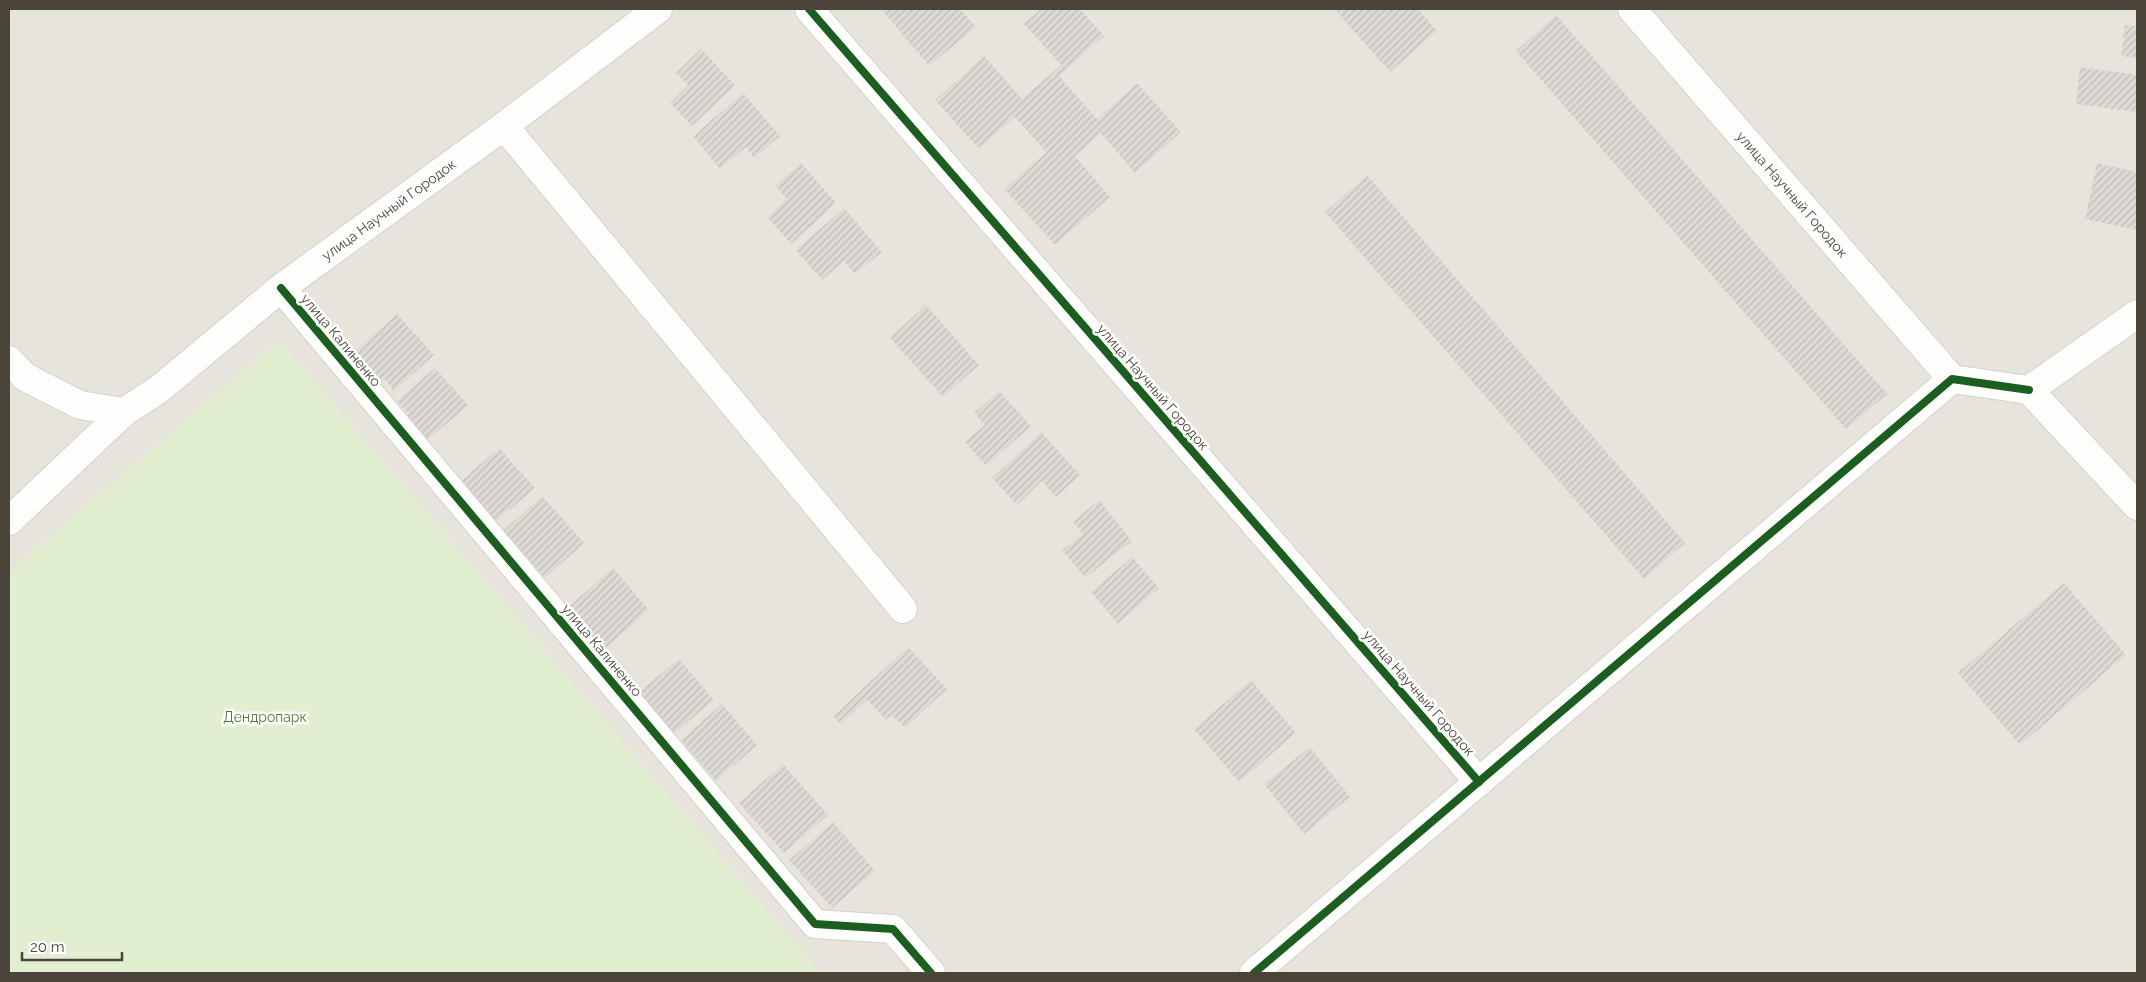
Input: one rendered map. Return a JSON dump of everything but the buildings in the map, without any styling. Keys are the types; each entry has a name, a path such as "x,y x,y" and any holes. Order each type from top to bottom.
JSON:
{"street":[{"name":"улица Научный Городок","path":"9,521 124,412 158,390 281,288 504,126 658,9"},
{"name":"улица Научный Городок","path":"809,9 1479,782"},
{"name":"улица Научный Городок","path":"1632,9 1952,379"},
{"path":"504,126 903,609"},
{"name":"улица Калиненко","path":"281,288 815,924 892,929 931,973"},
{"path":"2029,390 2137,314"},
{"path":"9,360 25,376 80,406 124,412"},
{"path":"1254,973 1952,379 2029,390 2137,506"}],"shaded area":[{"path":"9,9 2137,9 2137,973 9,973"}],"green space":[{"name":"Дендропарк","path":"279,341 820,973 9,973 9,572"}],"cycle path":[{"path":"809,9 1479,782"},
{"path":"281,288 815,924 893,929 931,973"},
{"path":"1254,973 1952,379 2029,390"}]}
